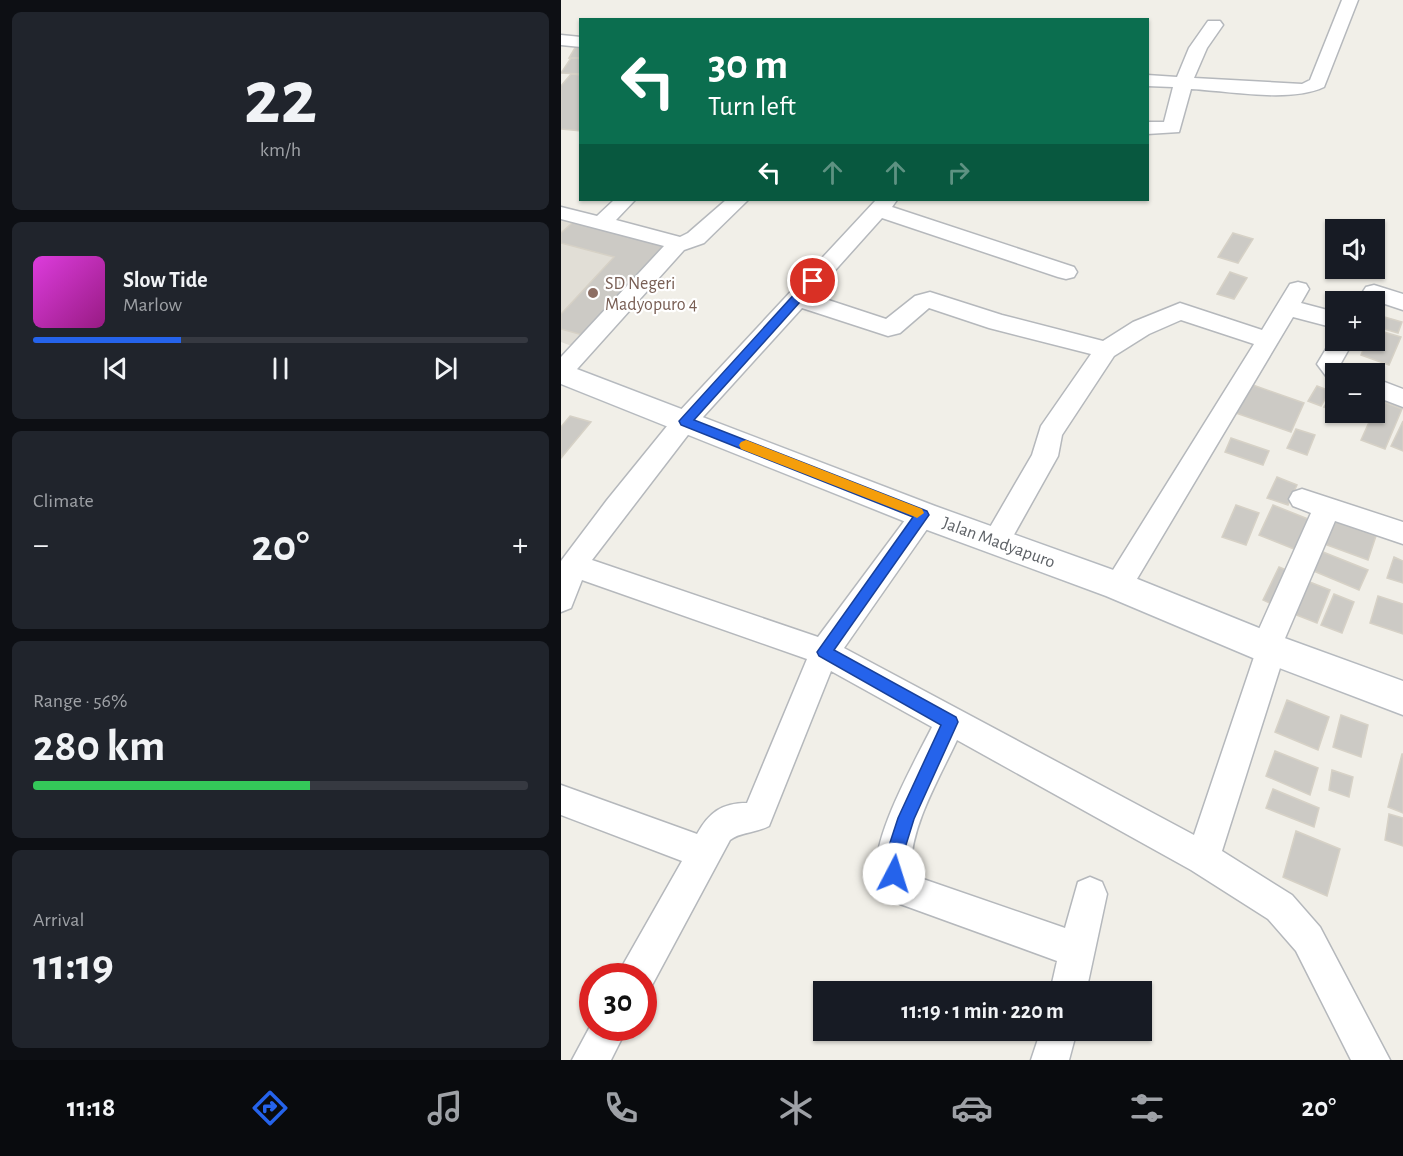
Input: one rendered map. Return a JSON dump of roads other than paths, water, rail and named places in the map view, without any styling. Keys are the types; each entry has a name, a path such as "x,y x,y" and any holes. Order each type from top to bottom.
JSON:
{"main road":[{"name":"Jalan Madyapuro","path":"561,373 923,515 1118,586 1269,648 1403,698"}],"street":[{"path":"1149,80 1290,90 1305,89 1318,83 1350,0"},
{"path":"1149,128 1172,128 1182,82 1206,35 1214,25"},
{"path":"561,40 579,42"},
{"path":"600,224 624,201"},
{"path":"561,213 678,244 686,244 696,238 737,201"},
{"path":"561,600 573,566 616,507 685,421 882,204 1066,272"},
{"path":"561,373 678,244"},
{"path":"1385,296 1403,302"},
{"path":"797,298 888,328 923,301 930,300 987,320 1106,350"},
{"path":"1118,586 1246,378 1292,298 1325,315"},
{"path":"996,541 1045,456 1050,433 1106,350 1141,328 1180,311 1266,340"},
{"path":"1385,391 1403,398"},
{"path":"1203,858 1315,503 1403,533"},
{"path":"644,963 718,829 727,820 758,815 824,652 923,515"},
{"path":"573,566 824,652 1203,858 1280,907 1308,939 1371,1060"},
{"path":"950,722 906,818 893,861 894,874 912,892 1077,950"},
{"path":"561,800 706,854"},
{"path":"1070,981 1090,894"},
{"path":"591,1060 602,1041"},
{"path":"1050,1060 1056,1041"}],"place":[{"name":"SD Negeri Madyopuro 4","path":"593,293"}]}
